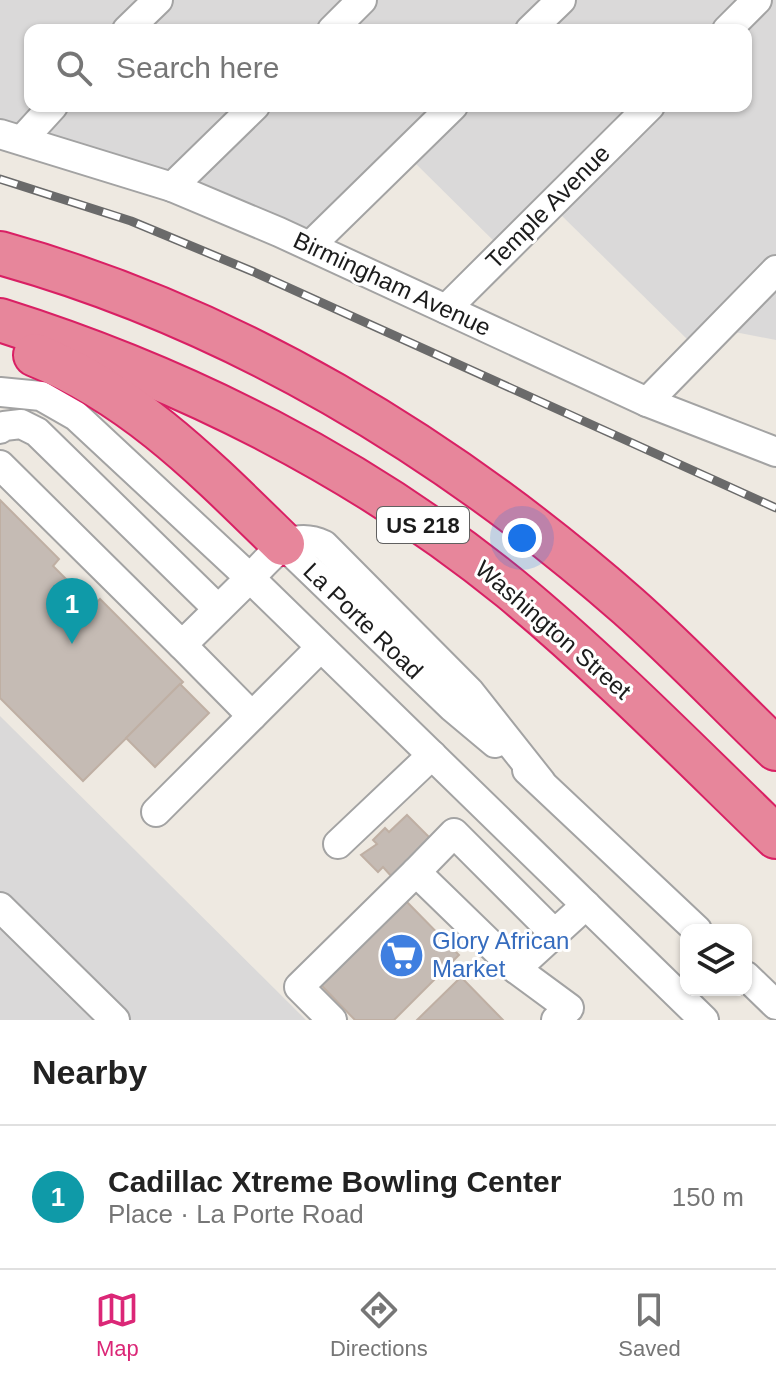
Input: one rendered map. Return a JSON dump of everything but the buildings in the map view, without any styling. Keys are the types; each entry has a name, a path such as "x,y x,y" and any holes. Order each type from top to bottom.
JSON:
{"highway":[{"name":"US 218","path":"0,253 82,278 216,334 296,373 429,452 550,540 618,598 776,749"},
{"name":"Washington Street","path":"0,320 121,362 188,391 327,463 393,505 509,588 576,645 776,837"},
{"path":"0,341 81,378 150,421 179,442 283,544"}],"street":[{"path":"133,24 158,0"},
{"path":"338,24 362,0"},
{"path":"536,24 561,0"},
{"path":"733,24 757,0"},
{"path":"11,137 45,112"},
{"path":"172,187 249,112"},
{"path":"310,246 447,112"},
{"name":"Temple Avenue","path":"446,309 644,112"},
{"name":"Birmingham Avenue","path":"11,137 172,187 310,246 647,402 776,452"},
{"path":"647,402 776,270"},
{"path":"12,392 41,396 76,416 250,578 704,1020"},
{"path":"0,429 21,424 37,432 218,609"},
{"path":"0,465 252,716"},
{"path":"283,544 293,539 312,540 340,558 469,691 541,782 691,924"},
{"name":"La Porte Road","path":"182,645 283,544"},
{"path":"156,812 320,648"},
{"path":"338,844 432,755"},
{"path":"332,1020 299,987 483,805"},
{"path":"454,833 554,933"},
{"path":"416,872 569,1016"},
{"path":"516,969 586,905"},
{"path":"0,907 115,1020"},
{"path":"752,982 776,1005"}],"shaded area":[{"path":"0,0 776,0 776,340 709,327 690,342 559,213 512,259 410,158 318,258 174,198 0,144"},
{"path":"0,716 306,1020 0,1020"}],"railway":[{"path":"0,179 131,221 254,272 776,508"}],"place":[{"name":"Cadillac Xtreme Bowling Center","path":"72,644"},
{"name":"Glory African Market","path":"401,955"}]}
